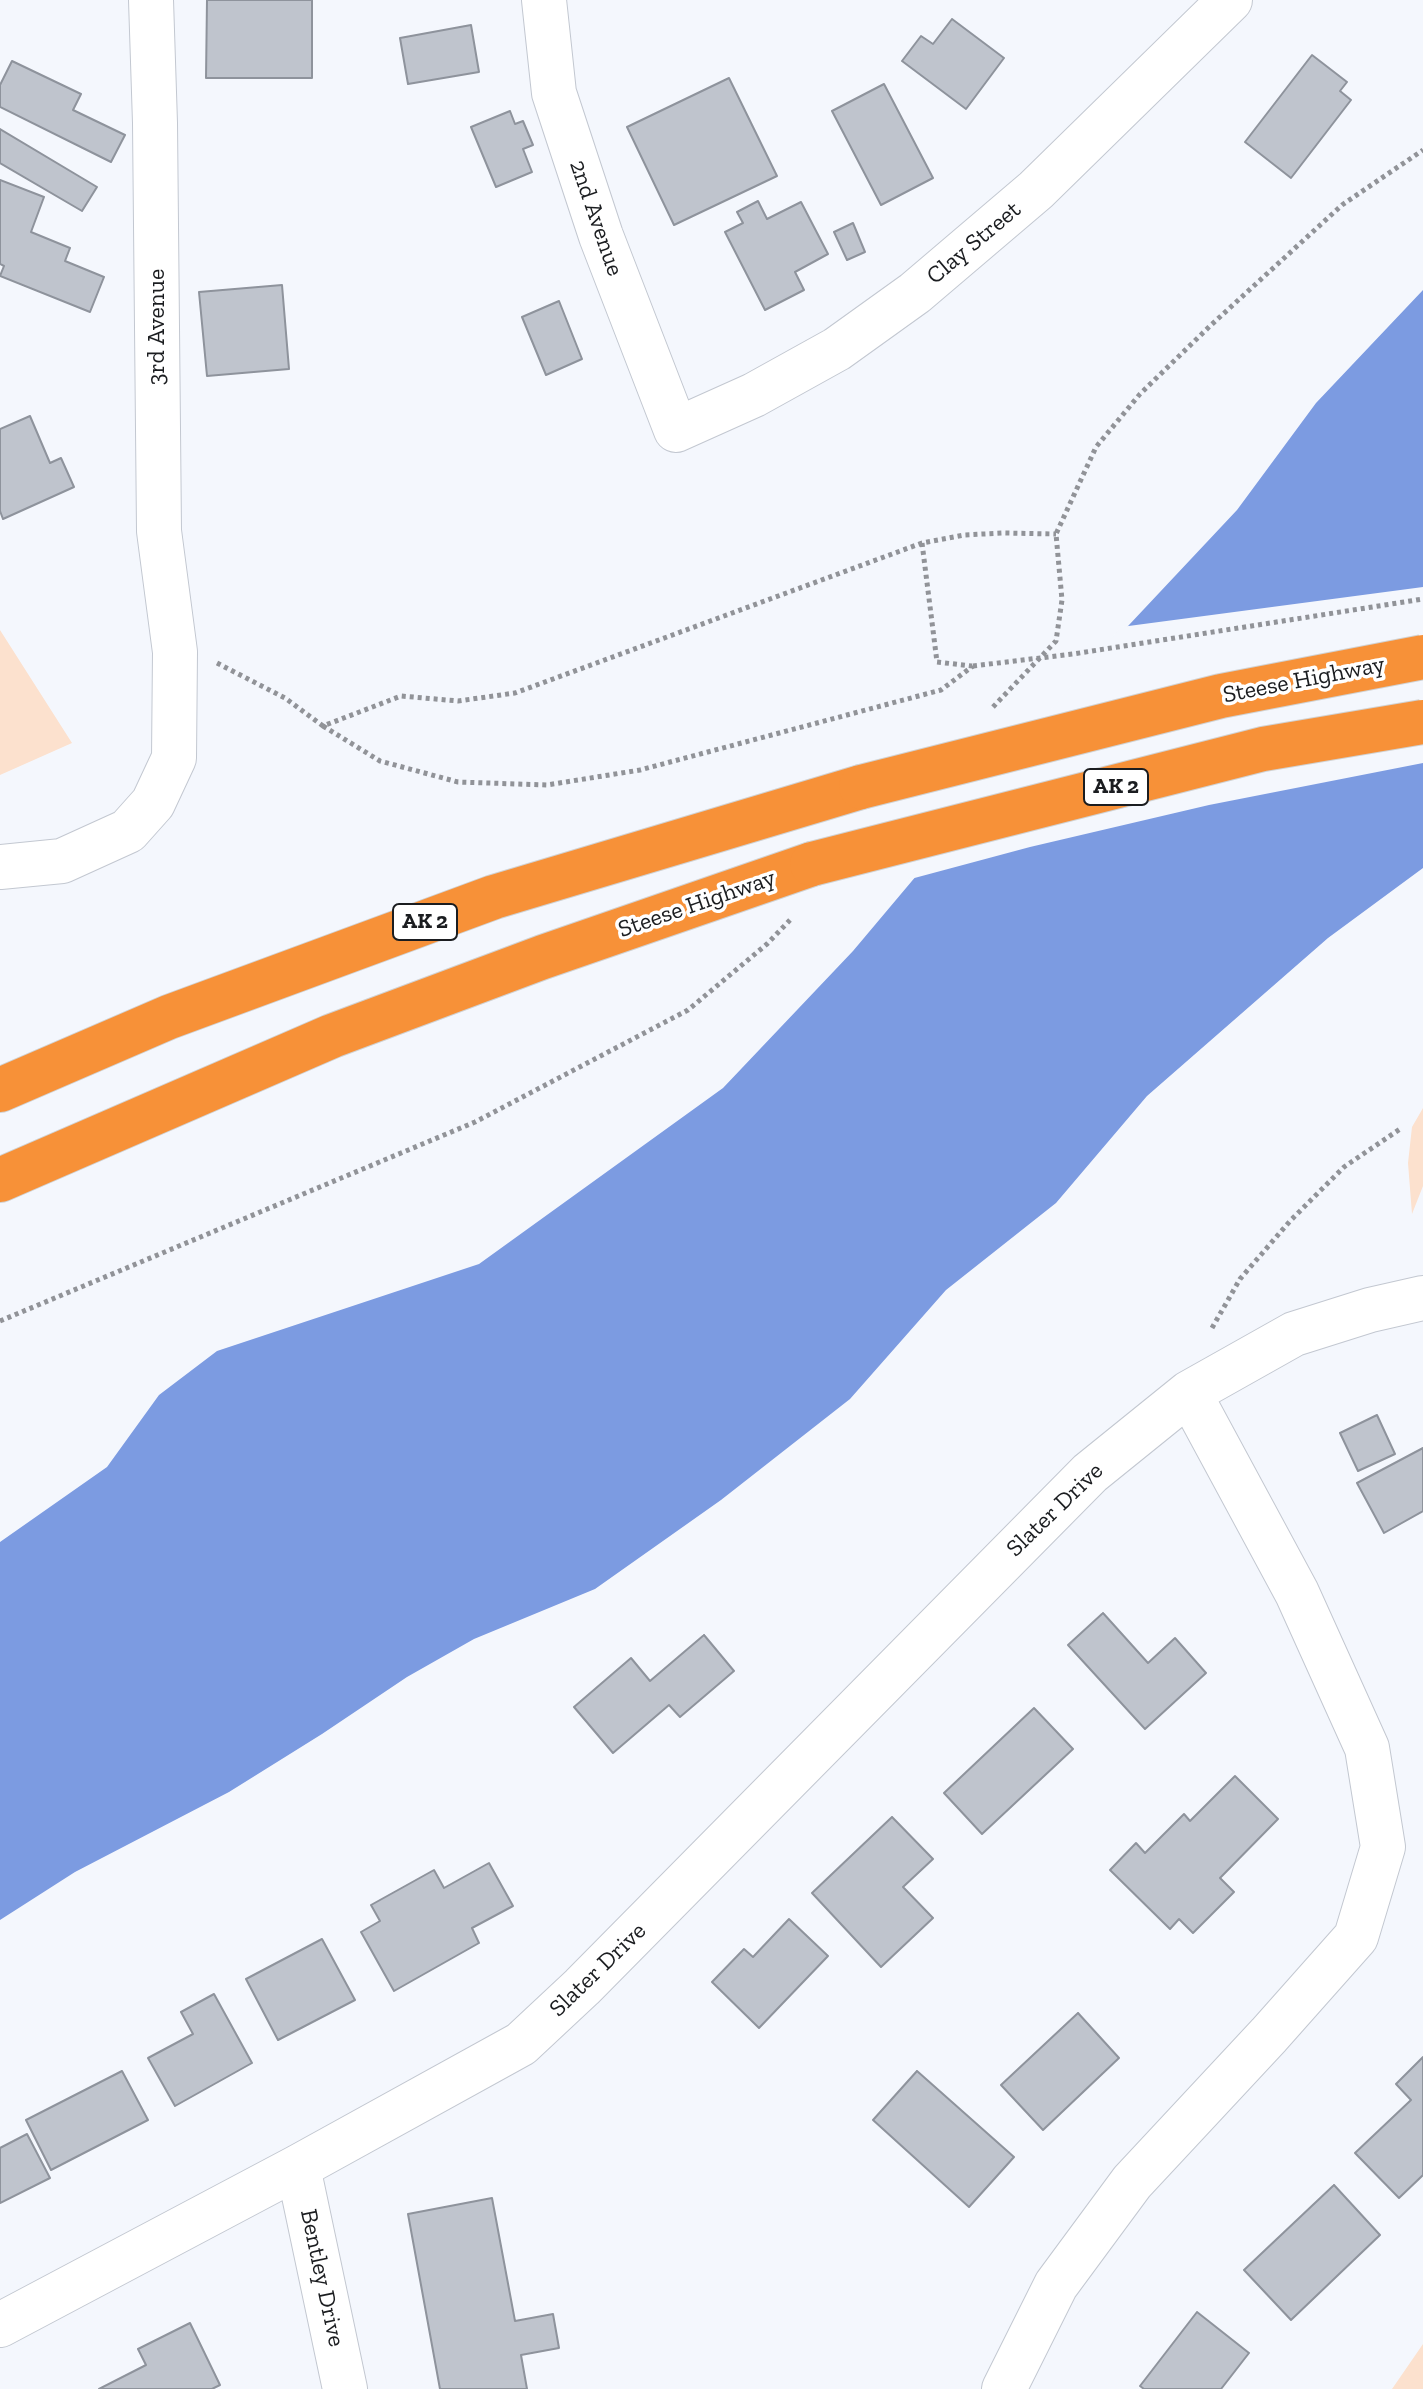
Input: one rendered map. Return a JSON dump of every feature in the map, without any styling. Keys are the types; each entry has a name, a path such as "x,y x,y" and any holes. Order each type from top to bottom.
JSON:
{"highway":[{"name":"Steese Highway","path":"0,1090 169,1017 494,897 861,787 1221,696 1423,657"},
{"name":"Steese Highway","path":"0,1180 332,1036 543,957 812,864 1263,749 1423,722"}],"street":[{"name":"3rd Avenue","path":"151,0 159,531 175,652"},
{"name":"2nd Avenue","path":"544,0 554,93 601,236 676,430"},
{"name":"Clay Street","path":"676,430 754,395 837,349 915,293 1036,190 1230,0"},
{"path":"0,867 62,861 128,831 153,803 174,758 175,652"},
{"name":"Slater Drive","path":"0,2325 521,2044 582,1987 1090,1473 1189,1393 1294,1334 1370,1310 1423,1298"},
{"path":"1004,2389 1056,2285 1132,2182 1356,1937 1383,1847 1367,1748 1297,1593 1189,1393"},
{"name":"Bentley Drive","path":"298,2167 345,2389"}],"path":[{"path":"323,726 401,696 458,701 515,693 922,543 990,533 1056,534"},
{"path":"922,543 937,662 973,666 1088,652 1423,599"},
{"path":"175,652 221,664 285,698 380,761 458,782 547,785 640,770 941,690 973,666"},
{"path":"1212,1329 1240,1279 1290,1221 1344,1167 1400,1129"}],"shaded area":[{"path":"0,630 72,743 0,775"},
{"path":"1423,1108 1423,1186 1412,1214 1408,1163 1412,1127"},
{"path":"1423,2344 1423,2389 1392,2389"}],"water":[{"path":"1423,290 1423,868 1328,938 1147,1096 1056,1203 946,1290 850,1399 721,1500 595,1589 474,1639 407,1677 229,1792 75,1872 0,1920 0,1542 107,1467 159,1395 217,1351 479,1264 723,1088 853,951 1113,642 1237,510 1316,403"}],"pier":[{"path":"1423,587 1423,763 1209,805 907,880 1121,627"}],"building":[{"path":"207,0 312,0 312,78 206,78"},
{"path":"952,19 1004,58 966,109 902,61 921,36 933,44"},
{"path":"471,25 479,72 408,84 400,38"},
{"path":"1312,55 1347,82 1340,91 1351,100 1291,178 1245,142"},
{"path":"12,61 81,94 73,110 125,135 111,162 0,107 0,85"},
{"path":"729,78 777,176 674,225 627,127"},
{"path":"884,84 933,178 881,205 832,111"},
{"path":"510,111 515,124 523,121 533,145 523,149 532,172 496,187 471,127"},
{"path":"0,129 97,187 82,211 0,163"},
{"path":"0,180 44,197 31,232 70,248 65,261 104,277 90,312 0,276 4,266 0,264"},
{"path":"758,201 767,219 801,202 828,254 795,272 804,290 765,310 725,232 743,223 737,212"},
{"path":"853,223 865,252 847,260 834,232"},
{"path":"282,285 289,369 207,376 199,292"},
{"path":"559,301 582,359 546,375 522,317"},
{"path":"30,416 50,463 61,458 74,487 3,519 0,511 0,429"},
{"path":"1377,1415 1395,1454 1358,1471 1340,1433"},
{"path":"1423,1448 1423,1511 1384,1533 1357,1483"},
{"path":"1103,1613 1148,1663 1175,1638 1206,1673 1145,1729 1068,1645"},
{"path":"704,1635 734,1671 680,1717 669,1705 613,1753 574,1707 631,1658 650,1681"},
{"path":"1034,1708 1073,1749 982,1834 944,1793"},
{"path":"1235,1776 1278,1819 1220,1878 1234,1892 1193,1933 1179,1919 1170,1929 1110,1870 1136,1843 1145,1853 1184,1814 1190,1821"},
{"path":"892,1817 933,1859 903,1887 933,1918 881,1967 812,1893"},
{"path":"489,1863 513,1906 472,1928 479,1943 394,1991 361,1932 380,1921 371,1905 434,1870 444,1888"},
{"path":"789,1919 828,1956 759,2028 712,1982 744,1949 753,1957"},
{"path":"322,1939 355,2000 278,2040 246,1979"},
{"path":"214,1994 252,2063 175,2106 148,2058 193,2034 181,2012"},
{"path":"1078,2013 1119,2058 1043,2130 1001,2085"},
{"path":"1423,2057 1423,2175 1399,2198 1355,2153 1411,2100 1396,2084"},
{"path":"122,2071 148,2120 51,2170 26,2120"},
{"path":"917,2071 1014,2157 969,2207 873,2120"},
{"path":"27,2134 50,2178 0,2203 0,2148"},
{"path":"1334,2185 1380,2235 1291,2320 1244,2270"},
{"path":"492,2198 515,2321 553,2314 559,2348 521,2355 527,2389 440,2389 408,2214"},
{"path":"1197,2312 1249,2353 1221,2389 1144,2389 1140,2386"},
{"path":"190,2323 220,2385 212,2389 99,2389 146,2365 138,2349"}]}
